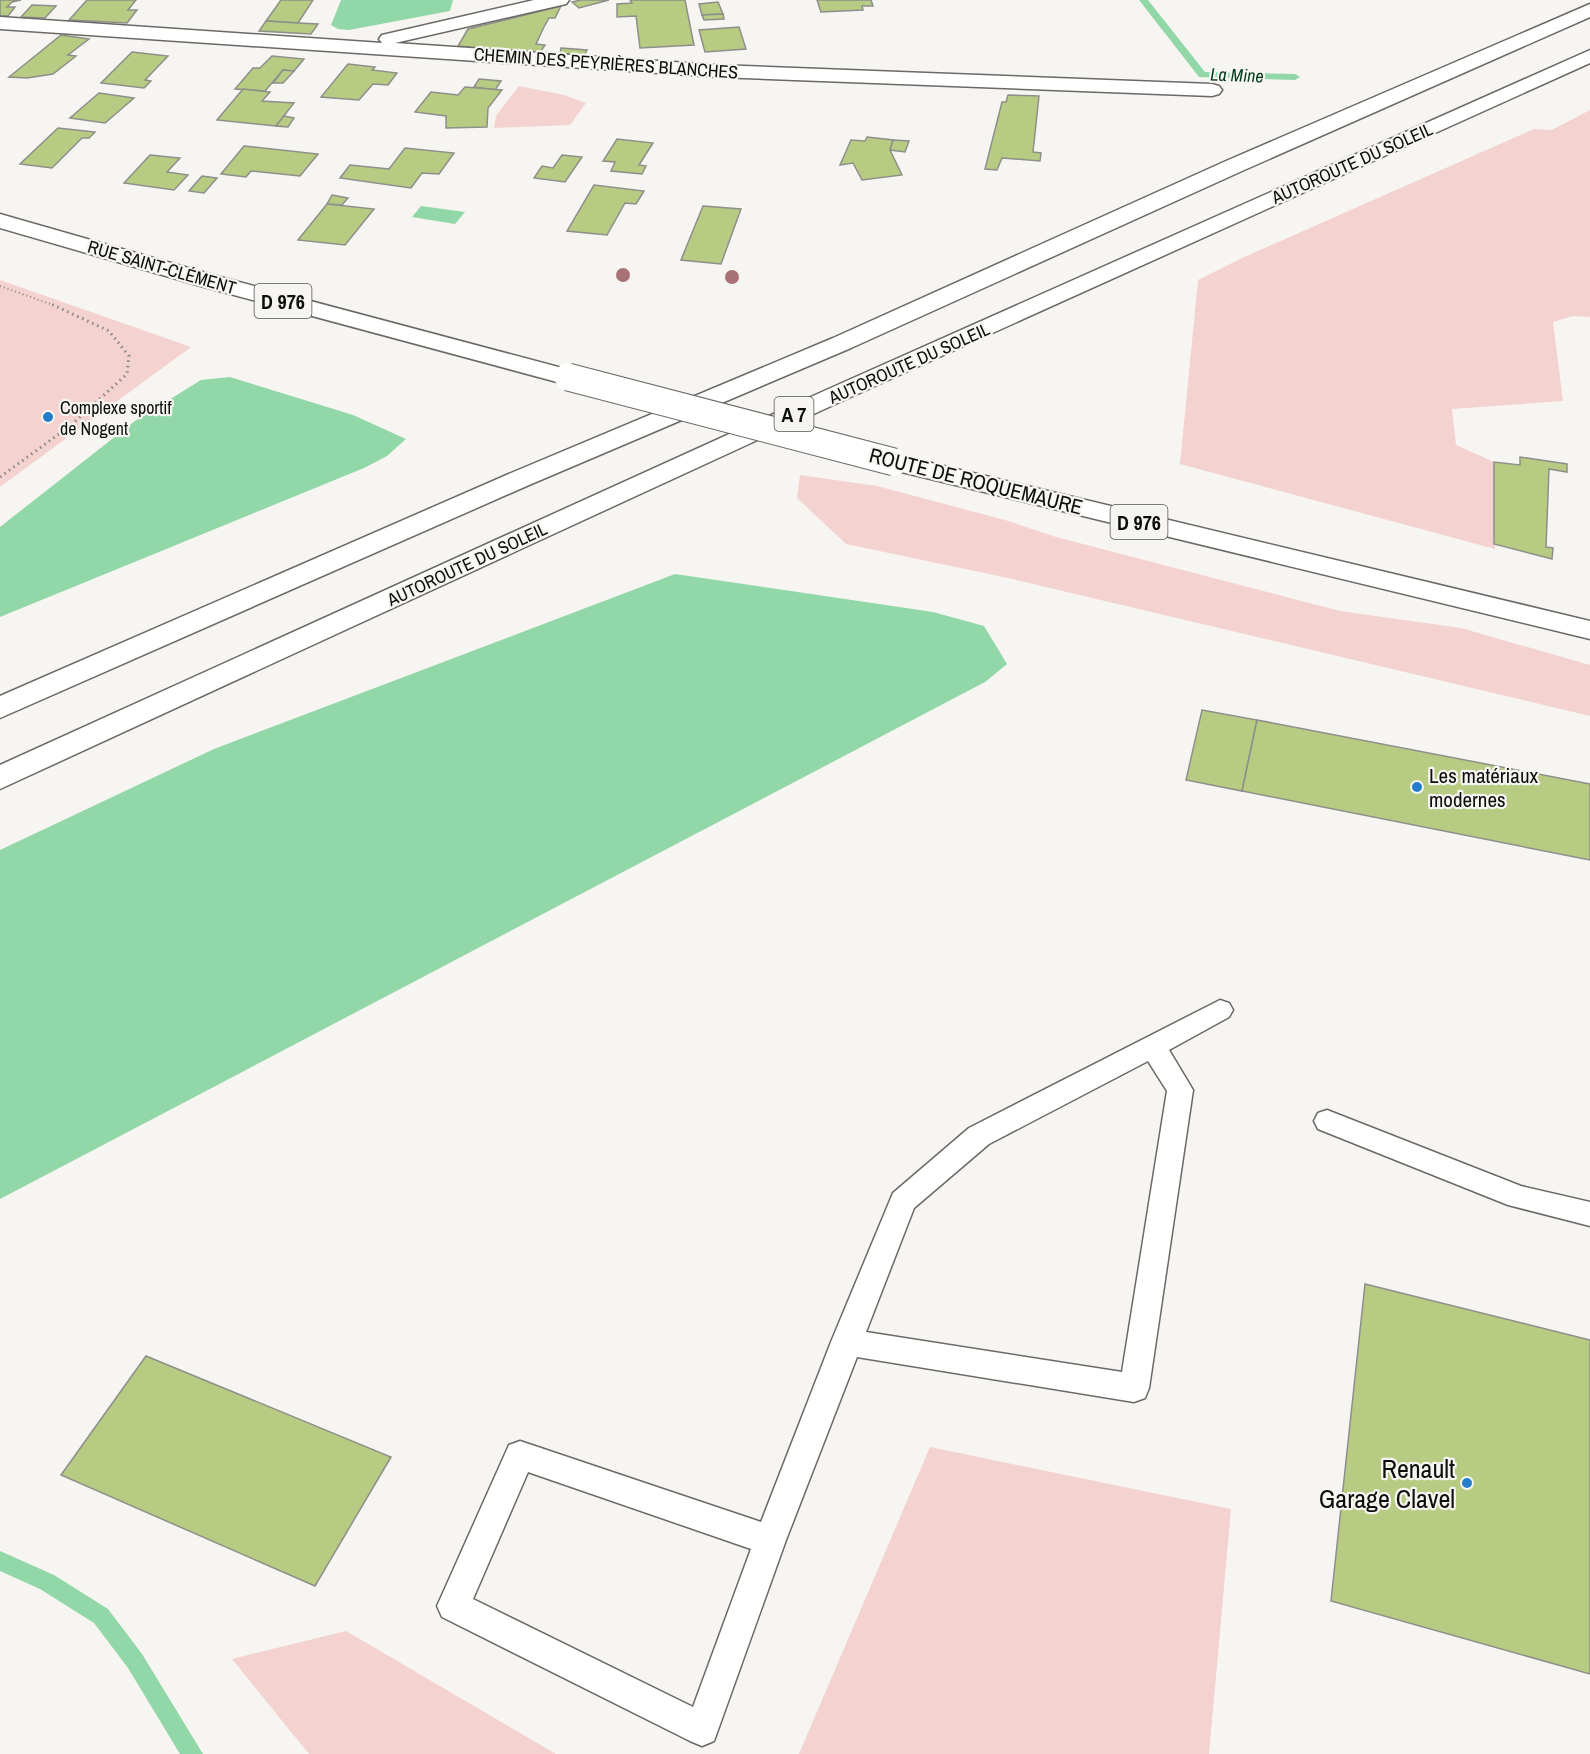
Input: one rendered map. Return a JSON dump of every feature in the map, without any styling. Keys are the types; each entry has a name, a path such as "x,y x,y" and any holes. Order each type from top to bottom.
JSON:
{"main road":[{"path":"355,47 559,0"},
{"name":"A 7","path":"0,708 520,479 842,343 1223,171 1590,10"},
{"name":"CHEMIN DES PEYRIÈRES BLANCHES","path":"0,23 717,71 1212,90"},
{"name":"AUTOROUTE DU SOLEIL","path":"0,778 844,392 1590,56"},
{"name":"RUE SAINT-CLÉMENT","path":"0,221 216,283 568,377"},
{"name":"ROUTE DE ROQUEMAURE","path":"568,377 894,462 1590,630"},
{"name":"ROUTE DE ROQUEMAURE","path":"1385,582 1590,644"}],"lane":[{"path":"770,1540 520,1455 453,1606 702,1729 770,1540 903,1201 979,1136 1220,1010"},
{"path":"846,1342 1134,1388 1180,1090 1153,1046"},
{"path":"1327,1121 1518,1197 1590,1214"}],"path":[{"path":"0,286 54,306 109,331 129,356 127,374 70,426 0,477"}],"shaded area":[{"path":"341,0 453,0 450,11 349,30 338,29 331,25"},
{"path":"519,86 564,95 586,103 570,125 494,128 496,116"},
{"path":"1590,110 1590,317 1573,316 1553,322 1563,401 1452,409 1456,445 1494,462 1495,549 1180,464 1198,280 1242,258 1534,129 1552,130"},
{"path":"421,206 465,212 455,224 412,217"},
{"name":"Complexe sportif de Nogent","path":"0,280 191,347 0,487"},
{"path":"230,377 353,415 406,439 387,456 364,468 0,617 0,527 135,421 201,380"},
{"path":"800,475 877,486 1005,520 1056,537 1340,611 1461,628 1590,665 1590,716 1008,578 846,544 797,498"},
{"path":"675,574 933,612 984,626 1007,664 985,682 0,1199 0,850 214,749"},
{"path":"930,1447 1231,1509 1209,1754 799,1754"},
{"path":"346,1631 556,1754 309,1754 232,1659"}],"building":[{"path":"0,0 21,0 12,2 7,7 15,7 8,16 0,16"},
{"path":"87,0 136,0 128,10 137,10 127,23 69,20"},
{"path":"281,0 313,0 298,23 266,21"},
{"path":"609,0 579,8 572,2"},
{"path":"630,0 685,0 694,45 640,48 636,16 617,17 617,4 632,3"},
{"path":"817,0 871,0 873,6 862,6 863,10 821,12"},
{"path":"718,2 723,14 702,15 699,4"},
{"path":"32,5 56,6 45,18 21,17"},
{"path":"561,6 555,18 549,18 536,44 545,45 539,54 458,46 468,29"},
{"path":"723,14 724,19 704,20 702,15"},
{"path":"266,21 318,24 311,34 259,31"},
{"path":"739,27 746,49 705,52 699,30"},
{"path":"61,35 89,39 68,55 76,56 53,74 27,78 9,77"},
{"path":"561,48 587,50 584,56 560,55"},
{"path":"132,52 168,56 145,80 151,81 144,88 101,83"},
{"path":"272,56 304,59 294,71 283,70 265,91 235,89 253,68 260,68"},
{"path":"348,64 375,67 372,70 397,73 388,85 373,84 359,100 321,97"},
{"path":"283,70 294,71 283,83 273,83"},
{"path":"479,79 501,81 495,90 474,87"},
{"path":"465,87 502,90 488,108 487,127 446,128 446,116 415,112 431,92 458,95"},
{"path":"243,89 270,92 262,101 294,103 276,126 217,120"},
{"path":"99,93 134,98 105,123 70,118"},
{"path":"1008,95 1039,96 1033,152 1041,153 1040,161 1002,158 997,170 985,169 1002,102 1006,102"},
{"path":"284,116 294,118 288,127 276,126"},
{"path":"58,128 95,132 89,138 82,138 52,168 20,164"},
{"path":"867,137 893,140 890,150 902,175 862,180 853,163 840,165 851,140 865,141"},
{"path":"617,139 653,143 639,165 646,166 642,174 611,171 615,162 603,161"},
{"path":"893,140 909,141 905,152 890,150"},
{"path":"244,146 318,154 300,176 251,171 246,177 221,174"},
{"path":"405,148 454,153 439,174 422,173 411,188 340,178 350,165 389,169"},
{"path":"150,155 180,158 167,172 188,175 174,190 124,183"},
{"path":"562,155 582,157 565,182 534,178 542,166 553,168"},
{"path":"202,176 217,178 204,193 189,191"},
{"path":"594,185 644,191 636,204 625,203 607,235 567,231"},
{"path":"332,195 348,198 342,205 327,204"},
{"path":"327,204 374,209 345,245 298,240"},
{"path":"703,206 741,209 721,264 681,260"},
{"path":"1520,457 1567,464 1567,472 1549,469 1546,547 1553,548 1552,559 1494,544 1494,462 1520,465"},
{"path":"1202,710 1257,720 1242,791 1186,780"},
{"name":"Les matériaux modernes","path":"1257,720 1590,784 1590,860 1242,791"},
{"name":"Renault Garage Clavel","path":"1365,1284 1590,1340 1590,1674 1331,1601"},
{"path":"146,1356 391,1457 315,1586 61,1475"}],"waterway":[{"name":"La Mine","path":"1143,0 1202,75 1295,77"},
{"path":"0,1561 47,1582 101,1616 135,1661 192,1754"}],"place":[{"name":"Complexe sportif de Nogent","path":"48,417"},
{"name":"Les matériaux modernes","path":"1417,787"},
{"name":"Renault Garage Clavel","path":"1467,1483"}]}
